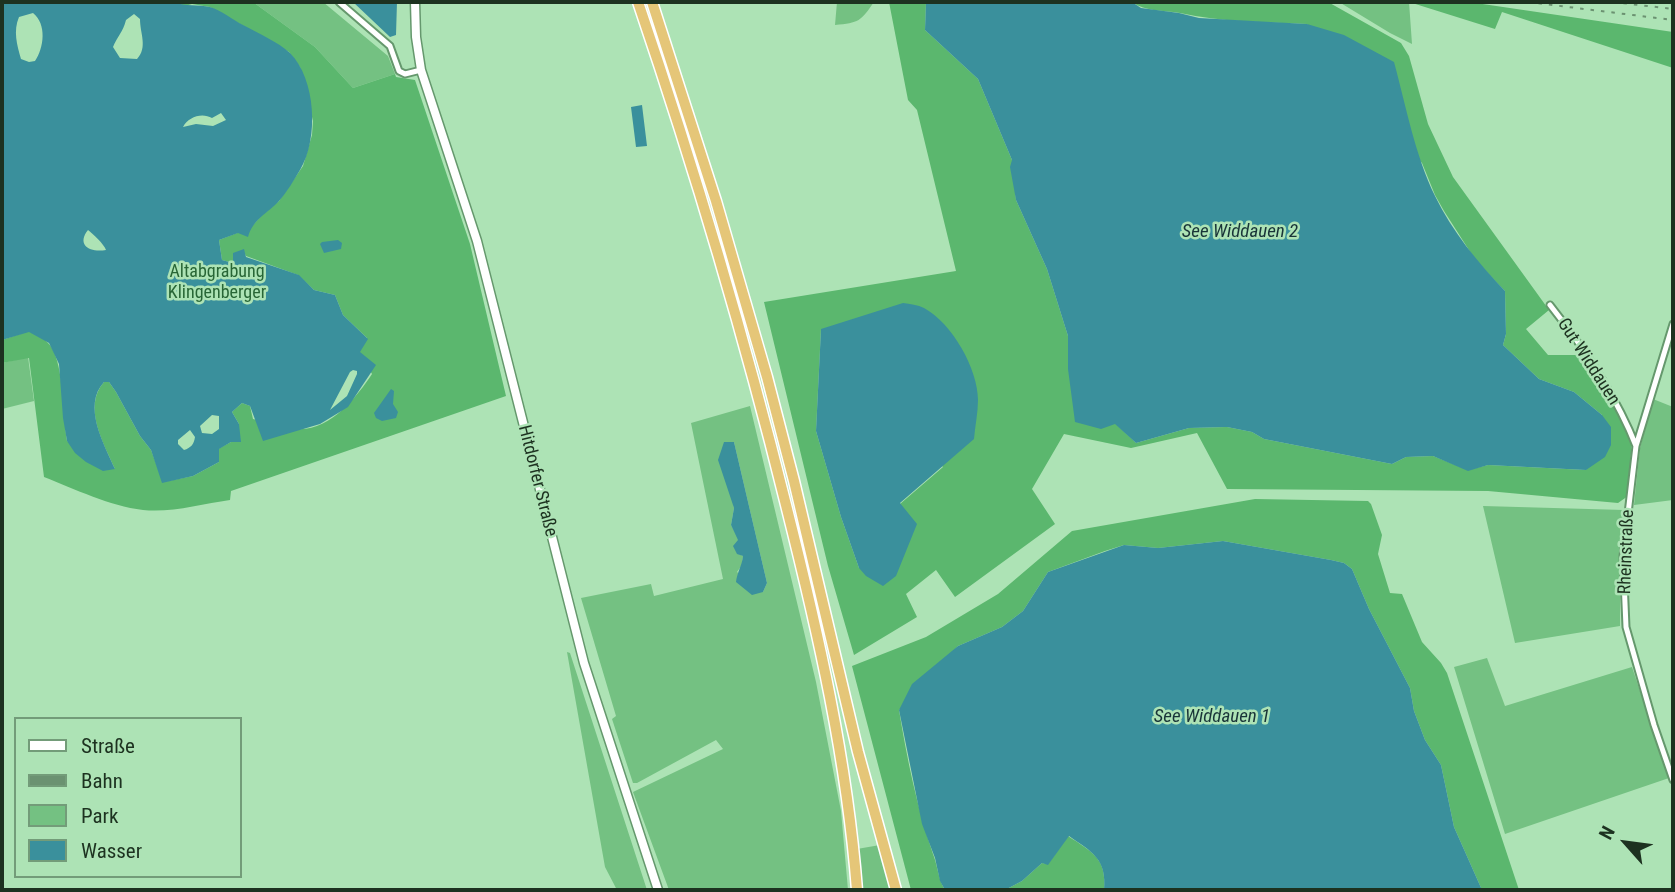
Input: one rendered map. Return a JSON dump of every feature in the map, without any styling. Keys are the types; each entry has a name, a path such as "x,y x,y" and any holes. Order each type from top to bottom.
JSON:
{"highway":[{"path":"638,2 724,273 757,388 807,588 847,786 857,890"},
{"path":"652,2 716,201 767,377 801,507 858,752 896,890"}],"main road":[{"name":"Hitdorfer Straße","path":"415,2 420,65 477,241 564,593 658,890"}],"street":[{"path":"340,2 390,46 399,71 405,74 420,65"},
{"name":"Gut Widdauen","path":"1550,305 1584,352 1626,420 1636,446"},
{"name":"Rheinstraße","path":"1673,324 1636,446 1623,556 1626,627 1673,780"},
{"name":"Gut Widdauen","path":"1626,420 1634,421 1643,417"}],"green space":[{"path":"174,2 253,2 315,47 353,88 395,74 396,77 415,80 470,244 506,396 231,491 230,500 198,506 164,510 130,508 44,477 29,358 2,363 2,340 29,331 48,343 57,361 67,441 115,469 97,426 95,414 98,392 104,382 109,382 151,450 163,482 193,476 219,462 218,449 231,442 239,424 232,412 242,403 250,406 253,419 296,429 308,428 320,425 340,412 372,374 359,352 367,338 343,315 335,295 314,290 298,275 246,256 243,250 233,263 222,260 219,240 250,228 279,201 303,166 313,121 300,67 289,52 210,7 192,4 185,6"},
{"path":"253,2 323,2 388,56 395,74 353,88 315,47"},
{"path":"837,2 874,2 859,20 835,25"},
{"path":"889,2 926,2 925,30 978,79 1012,160 1016,200 1047,269 1068,336 1068,352 1115,423 1136,443 1189,428 1227,427 1252,432 1264,439 1392,464 1406,457 1433,456 1468,470 1488,465 1586,470 1602,415 1574,392 1539,379 1503,345 1506,334 1505,291 1476,261 1435,195 1422,163 1307,24 1211,18 1149,9 1132,2 1328,2 1401,43 1409,56 1428,124 1453,177 1549,310 1526,329 1548,355 1583,355 1624,421 1632,439 1628,496 1618,503 1488,491 1227,489 1197,433 1131,448 1064,434 1032,489 1055,524 955,597 936,570 906,594 917,617 854,655 828,566 764,302 956,271 917,110 908,100","holes":["821,329 943,467 900,504 859,568 816,431"]},
{"path":"1339,2 1409,2 1412,44 1390,33"},
{"path":"1409,2 1469,2 1673,32 1673,68 1502,12 1495,29"},
{"path":"28,357 34,401 2,409 2,363"},
{"path":"1653,399 1673,407 1673,500 1634,505 1640,448"},
{"path":"750,406 816,682 841,811 848,890 669,890 633,792 723,749 716,740 633,783 612,719 616,716 581,598 651,584 654,596 723,579 691,423","holes":["725,442 734,442 767,583 763,592 737,572 742,565 743,556 737,553 739,540 731,525 734,508"]},
{"path":"1255,499 1368,501 1371,504 1382,535 1378,554 1390,593 1402,594 1422,642 1447,673 1519,890 1482,890 1454,827 1441,765 1425,740 1414,711 1410,688 1369,609 1352,569 1344,563 1331,560 1223,541 1158,548 1124,545 1048,572 1023,611 1002,627 958,646 899,710 917,801 945,890 911,890 852,666 926,637 998,594 1072,531"},
{"path":"1483,506 1624,510 1620,556 1620,626 1515,643"},
{"path":"567,652 570,653 647,890 617,890 605,867"},
{"path":"1487,658 1505,706 1632,667 1669,778 1505,834 1454,667"},
{"path":"1068,836 1091,852 1100,863 1104,890 1005,890 1022,881 1042,863 1048,864"},
{"path":"880,845 890,890 861,890 857,849"}],"water":[{"name":"Altabgrabung Klingenberger","path":"2,2 174,2 206,6 274,41 290,53 299,64 310,93 312,126 306,157 285,194 257,221 248,237 238,233 219,240 222,260 233,263 233,253 244,249 246,257 299,275 314,290 335,295 343,315 368,339 360,352 376,365 348,407 320,424 263,441 250,406 242,403 232,412 239,424 241,442 231,442 219,449 219,462 193,476 162,483 151,450 109,382 104,382 95,402 97,425 115,469 103,471 75,453 67,441 59,364 49,343 29,332 2,340","holes":["33,13 40,23 43,36 35,61 21,59 16,28 19,17","134,14 140,19 143,45 137,59 120,58 113,47 126,20","221,113 226,120 213,126 196,124 183,127 196,116 212,118","88,230 106,250 90,249 86,247 84,240","357,371 347,396 330,410 350,372","212,415 219,416 219,429 212,434 202,433 200,426","190,430 195,437 192,445 184,450 178,440"]},
{"path":"353,2 397,2 396,35 390,37"},
{"name":"See Widdauen 2","path":"926,2 1132,2 1141,8 1199,18 1307,24 1344,35 1394,62 1416,147 1435,196 1466,246 1505,291 1506,334 1503,345 1539,379 1574,392 1602,415 1611,427 1611,445 1605,457 1586,470 1488,465 1468,471 1433,456 1406,457 1392,464 1264,439 1252,432 1227,427 1189,428 1136,443 1115,424 1101,429 1075,422 1068,369 1068,336 1047,269 1016,200 1010,167 1012,160 978,79 925,30"},
{"path":"642,105 647,146 636,147 631,107"},
{"path":"338,240 342,243 341,249 324,253 320,244 322,242"},
{"path":"903,303 917,305 934,315 962,348 974,375 978,405 974,439 900,503 917,524 896,576 883,586 866,576 859,568 816,431 821,329"},
{"path":"391,389 394,391 393,404 398,412 396,418 382,421 376,418 374,413"},
{"path":"724,442 734,442 767,583 763,592 752,595 736,582 743,556 737,554 733,546 738,540 731,525 734,508 718,460"},
{"name":"See Widdauen 1","path":"1223,541 1331,560 1344,563 1352,569 1369,609 1410,688 1414,711 1425,740 1441,765 1454,827 1482,890 1104,890 1103,871 1096,857 1069,836 1048,865 1042,863 1022,881 1005,890 945,890 922,824 899,710 912,684 958,646 1002,627 1023,611 1048,572 1124,545 1158,548"}],"railway":[{"path":"1528,2 1673,20"},
{"path":"1613,2 1673,9"}]}
